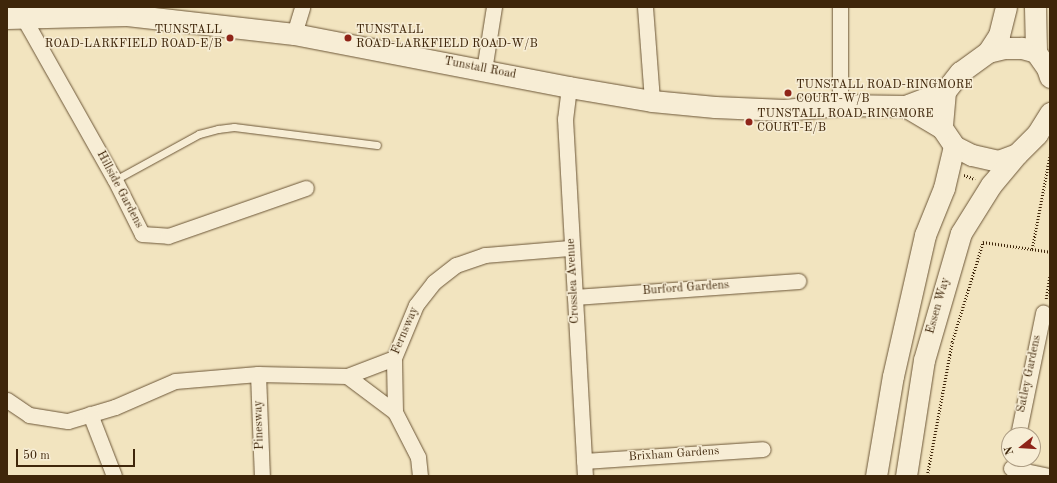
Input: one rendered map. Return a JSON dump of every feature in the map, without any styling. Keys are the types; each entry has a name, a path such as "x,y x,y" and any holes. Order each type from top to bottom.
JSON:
{"main road":[{"path":"988,52 998,36 1006,7"},
{"path":"1035,7 1046,66"},
{"name":"Tunstall Road","path":"15,17 127,15 294,34 569,87 652,101 784,110 840,105 905,106 945,91"},
{"path":"942,128 945,91 960,72 988,52 1004,48 1022,48 1046,66"},
{"name":"Tunstall Road","path":"905,106 942,128 954,146 972,155 998,161 1017,154 1049,117"},
{"path":"876,476 893,376 925,235 944,188 954,146"},
{"name":"Essen Way","path":"906,476 924,360 961,233 991,184 1017,154"}],"street":[{"path":"294,34 302,7"},
{"path":"484,70 494,7"},
{"path":"645,7 652,101"},
{"path":"840,7 840,105"},
{"name":"Hillside Gardens","path":"15,17 115,180 142,234 168,236 306,188"},
{"name":"Crosslea Avenue","path":"569,87 565,119 585,476"},
{"name":"Fernsway","path":"420,476 418,457 395,412 394,358 416,304 434,282 456,265 485,255 572,248"},
{"name":"Burford Gardens","path":"575,297 798,281"},
{"name":"Satley Gardens","path":"1020,427 1043,313"},
{"path":"7,400 29,415 68,421 175,381 258,374 348,376 394,358"},
{"name":"Pinesway","path":"258,374 262,476"},
{"path":"348,376 395,412"},
{"path":"90,414 114,476"},
{"name":"Brixham Gardens","path":"584,461 763,448"},
{"path":"1011,468 1050,476"}],"lane":[{"path":"115,180 199,134 218,128 234,127 377,145"}],"path":[{"path":"1032,249 1050,155"},
{"path":"948,170 991,184"},
{"path":"927,476 952,342 984,242 1050,252"},
{"path":"1043,313 1050,275"}],"place":[{"name":"TUNSTALL ROAD-LARKFIELD ROAD-E/B","path":"230,38"},
{"name":"TUNSTALL ROAD-LARKFIELD ROAD-W/B","path":"348,38"},
{"name":"TUNSTALL ROAD-RINGMORE COURT-W/B","path":"788,93"},
{"name":"TUNSTALL ROAD-RINGMORE COURT-E/B","path":"749,122"}]}
